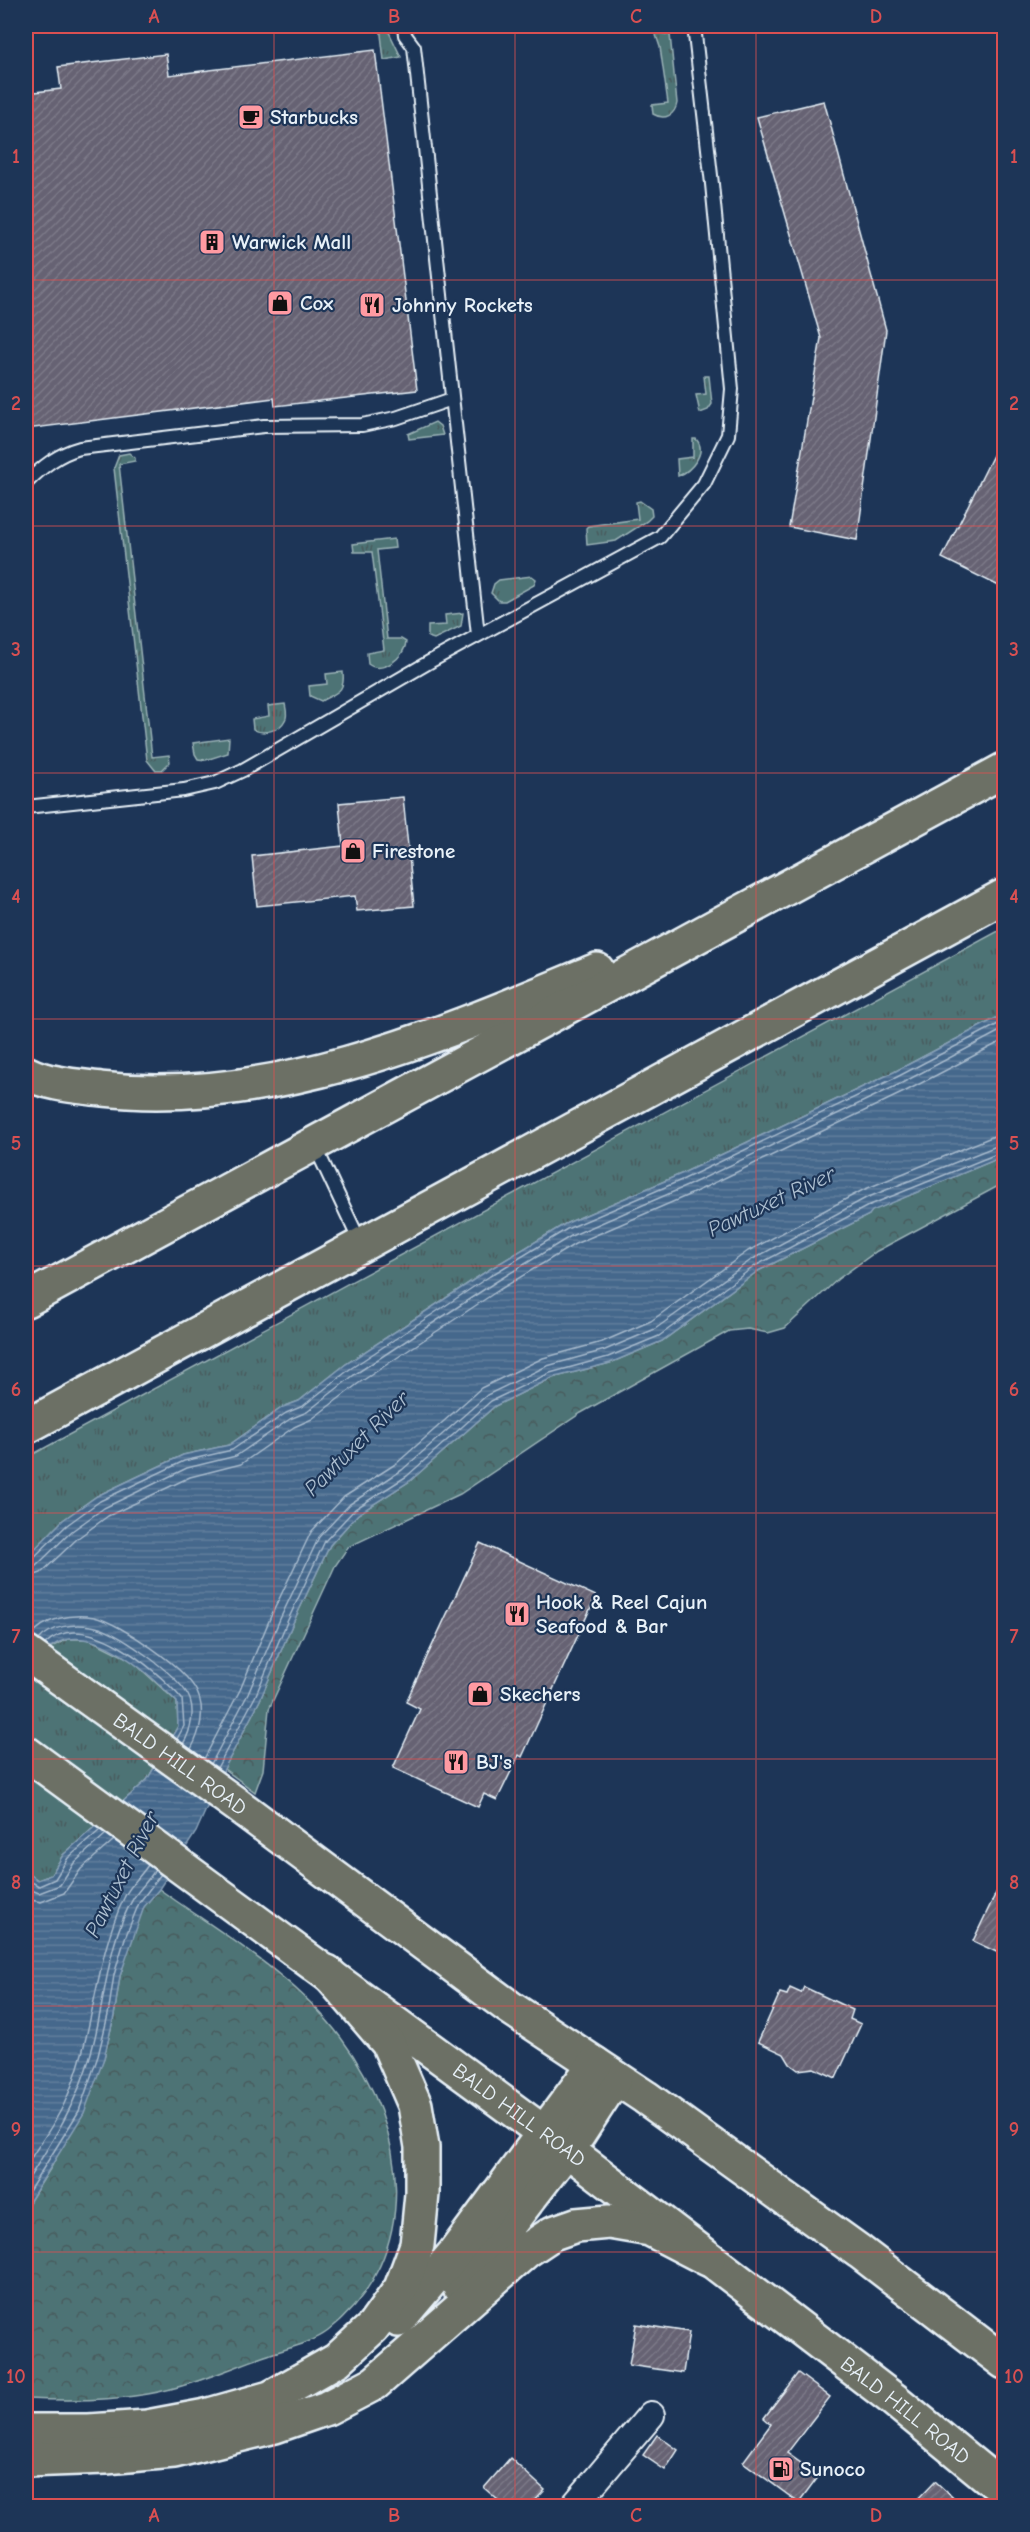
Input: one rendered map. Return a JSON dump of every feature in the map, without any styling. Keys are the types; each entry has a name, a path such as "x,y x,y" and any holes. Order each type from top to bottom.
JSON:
{"main road":[{"path":"26,1300 1005,770"},
{"path":"26,1073 35,1078 83,1087 127,1092 187,1093 248,1087 380,1054 573,980 657,945 818,871"},
{"path":"26,1427 1005,896"},
{"name":"BALD HILL ROAD","path":"26,1653 236,1804 508,2007 645,2097 860,2252 1005,2362"},
{"name":"BALD HILL ROAD","path":"26,1753 555,2140 893,2399 1005,2490"},
{"path":"327,1972 388,2043 415,2105 422,2147 422,2194 417,2245 401,2288 373,2326 337,2360"},
{"path":"26,2431 89,2431 147,2427 206,2416 270,2398 386,2333 555,2140 600,2104 605,2071"},
{"path":"416,2346 555,2140"},
{"path":"26,2460 106,2457 174,2451 275,2426 327,2408 375,2383 526,2250 553,2233 576,2225 609,2222 650,2229 708,2259"}],"street":[{"path":"574,2506 651,2415"}],"lane":[{"path":"404,26 405,35 414,47 478,635"},
{"path":"26,807 184,790 215,783 243,770 359,705 478,635 660,537 704,484 728,435 732,389 694,26"},
{"path":"26,483 41,467 65,452 80,448 264,426 362,425 396,418 452,399"},
{"path":"314,1144 362,1245"}],"green space":[{"path":"380,26 386,26 401,57 384,60"},
{"path":"653,26 657,26 660,33 670,35 677,103 672,114 665,117 653,114 652,105 668,103 660,47"},
{"path":"704,376 709,376 712,404 708,410 700,413 696,395 706,394"},
{"path":"435,422 440,426 443,435 409,439 408,434"},
{"path":"693,439 696,439 699,444 699,455 693,466 678,476 677,459 693,457"},
{"path":"129,453 135,461 119,464 152,757 169,755 170,762 162,770 155,770 147,760 114,468 119,455"},
{"path":"640,501 651,509 652,516 647,521 616,541 587,545 586,528 588,526 638,519 636,502"},
{"path":"394,539 395,548 377,550 387,639 401,639 406,642 402,653 392,663 374,667 368,664 367,653 384,650 372,552 354,552 353,544"},
{"path":"532,576 536,579 534,585 505,601 499,601 491,593 494,584 499,580"},
{"path":"463,613 461,626 434,639 428,637 428,626 446,625 445,615"},
{"path":"343,672 343,684 339,691 321,701 310,696 309,686 327,684 326,674"},
{"path":"285,704 286,717 283,724 266,732 253,729 252,719 269,716 268,706"},
{"path":"229,738 228,753 206,760 198,759 195,754 193,743"},
{"path":"1004,928 1004,1014 894,1072 681,1174 565,1224 487,1271 346,1364 299,1401 283,1407 229,1445 183,1455 97,1496 63,1520 26,1558 26,1458"},
{"path":"1004,1156 1004,1183 877,1251 838,1279 785,1328 768,1333 748,1329 729,1331 581,1413 460,1494 348,1547 335,1566 269,1709 263,1770 255,1792 224,1769 260,1700 330,1545 358,1514 410,1481 495,1406 552,1378 610,1363 662,1341 758,1271 869,1215 871,1211"},
{"path":"68,1639 89,1639 131,1660 177,1702 178,1726 147,1780 63,1855 51,1875 38,1880 26,1872 26,1684 51,1647"},
{"path":"159,1889 280,1975 323,2015 341,2038 364,2073 381,2111 392,2150 396,2189 392,2228 380,2266 359,2300 321,2336 193,2383 163,2391 102,2399 26,2399 26,2207 52,2166 104,2058 120,1976 131,1940 144,1906"}],"water":[{"name":"Pawtuxet River","path":"1004,1014 1004,1156 872,1211 869,1215 758,1271 662,1341 610,1363 552,1378 495,1406 410,1481 358,1514 330,1545 260,1700 224,1769 196,1832 159,1889 144,1907 120,1976 104,2058 84,2113 26,2207 26,1872 38,1880 51,1875 63,1855 147,1780 178,1726 177,1702 152,1678 119,1653 102,1644 84,1639 68,1639 48,1649 26,1684 26,1558 63,1520 97,1496 183,1455 229,1445 283,1407 299,1401 346,1364 487,1271 565,1224 681,1174 894,1072"}],"building":[{"name":"Warwick Mall","path":"375,50 417,390 275,406 274,398 26,429 26,93 61,89 58,67 166,54 169,75"},
{"path":"824,101 886,330 857,540 789,527 821,338 757,117"},
{"path":"1005,431 1005,589 942,558"},
{"name":"Firestone","path":"403,797 414,906 357,911 355,896 257,906 252,856 343,846 339,803"},
{"path":"480,1543 596,1596 522,1757 519,1755 497,1800 484,1794 478,1807 393,1768 420,1709 406,1702"},
{"path":"1005,1874 1005,1956 973,1941"},
{"path":"804,1987 853,2010 850,2019 861,2024 836,2078 814,2068 798,2070 790,2064 784,2054 758,2042 780,1993 787,1995 790,1988 801,1993"},
{"path":"636,2324 689,2332 683,2373 629,2365"},
{"path":"798,2373 830,2397 787,2453 819,2476 799,2503 743,2462 771,2424 764,2418"},
{"path":"657,2435 678,2450 665,2470 643,2455"},
{"path":"510,2458 545,2490 530,2506 505,2506 484,2488"},
{"path":"935,2481 962,2506 911,2506"}],"place":[{"name":"Starbucks","path":"251,117"},
{"name":"Warwick Mall","path":"212,242"},
{"name":"Cox","path":"280,303"},
{"name":"Johnny Rockets","path":"372,305"},
{"name":"Firestone","path":"353,851"},
{"name":"Hook & Reel Cajun Seafood & Bar","path":"517,1614"},
{"name":"Skechers","path":"480,1694"},
{"name":"BJ's","path":"456,1762"},
{"name":"Sunoco","path":"781,2469"}]}
